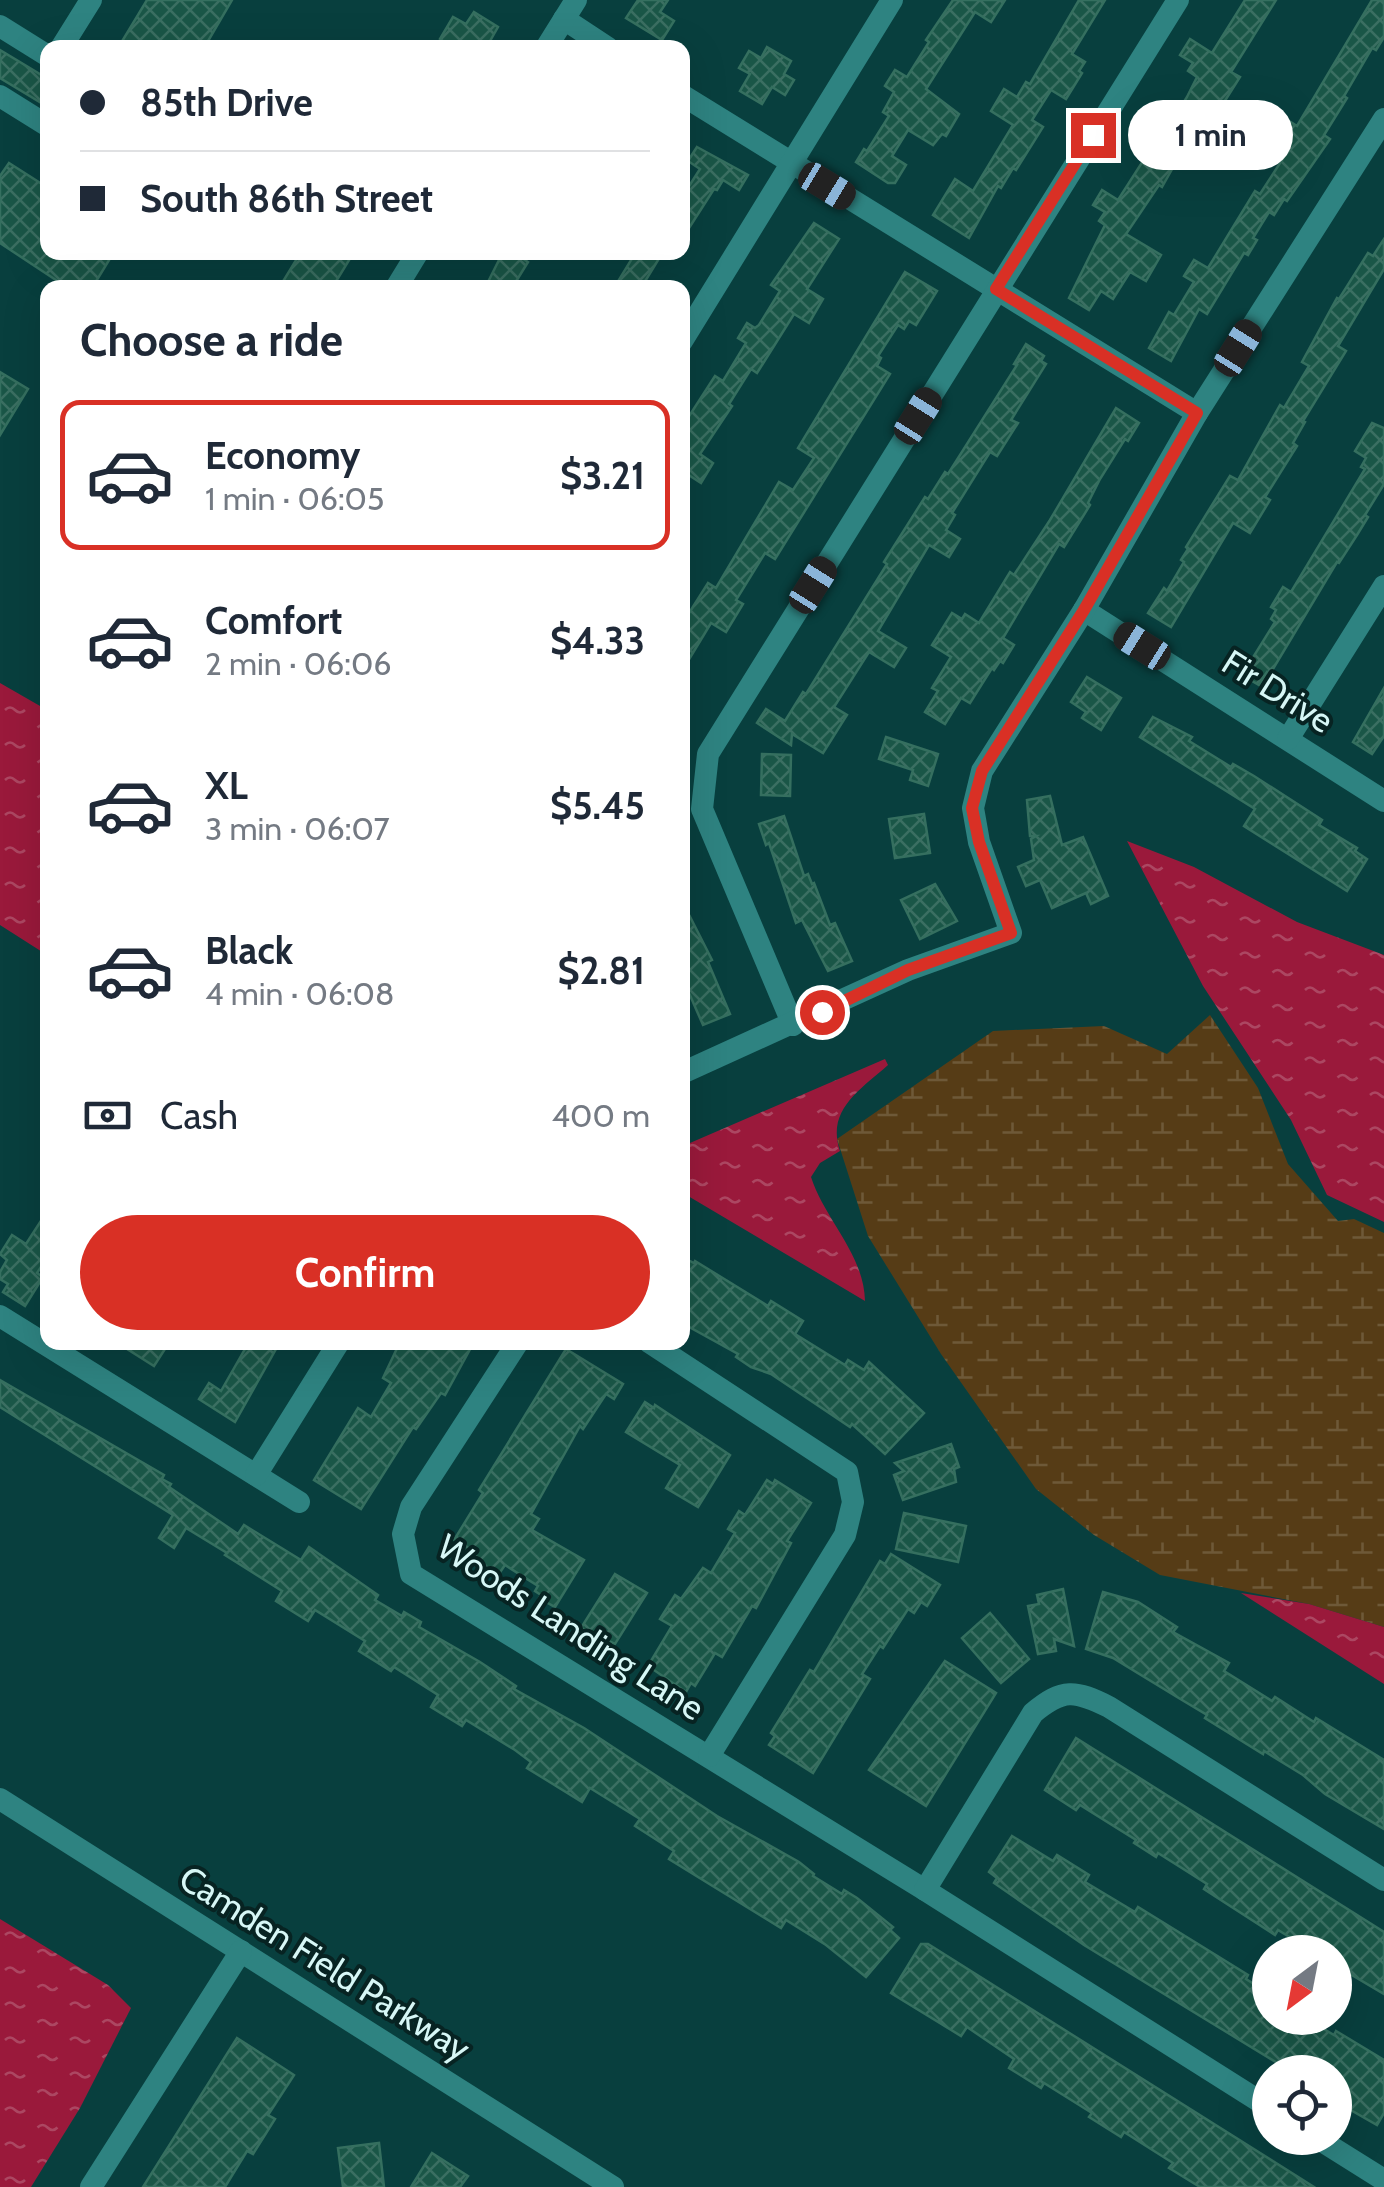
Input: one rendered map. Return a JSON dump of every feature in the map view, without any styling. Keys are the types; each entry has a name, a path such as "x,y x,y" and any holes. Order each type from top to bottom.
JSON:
{"street":[{"path":"66,40 91,0"},
{"path":"690,328 892,0"},
{"path":"793,1026 702,810 708,754 1178,0"},
{"path":"551,40 570,10 600,40"},
{"path":"0,26 40,51"},
{"path":"0,96 40,121"},
{"path":"690,100 1197,413"},
{"path":"690,1070 793,1026 908,970 1011,933 979,842 972,808 982,771 1084,610 1197,413 1384,119"},
{"path":"1288,739 1384,586"},
{"name":"Fir Drive","path":"1084,610 1384,800"},
{"path":"0,1316 40,1338"},
{"path":"60,1350 300,1502"},
{"path":"256,1475 333,1350"},
{"name":"Woods Landing Lane","path":"513,1350 411,1506 403,1534 411,1574 710,1756 1252,2097"},
{"name":"Woods Landing Lane","path":"660,1350 847,1472 853,1502 846,1535 710,1756"},
{"path":"925,1890 1034,1713 1054,1696 1084,1694 1384,1880"},
{"name":"Camden Field Parkway","path":"0,1798 614,2187"},
{"path":"91,2187 241,1951"},
{"path":"1344,2155 1384,2180"}],"green space":[{"path":"1210,1015 1258,1088 1288,1164 1338,1221 1354,1219 1384,1233 1384,1627 1309,1604 1160,1575 1094,1535 1036,1489 941,1354 868,1236 837,1139 993,1031 1104,1026 1167,1054"}],"water":[{"path":"0,683 40,706 40,951 0,925"},
{"path":"1127,841 1194,867 1297,922 1384,955 1384,1222 1327,1195 1291,1120 1203,986"},
{"path":"885,1059 888,1065 857,1092 842,1112 837,1137 840,1151 820,1163 811,1177 858,1268 865,1301 690,1197 690,1143"},
{"path":"1241,1593 1309,1604 1384,1627 1384,1684"},
{"path":"0,1919 108,1985 131,2008 80,2108 31,2187 0,2187"}],"building":[{"path":"147,0 232,0 209,40 123,40"},
{"path":"638,0 668,0 660,12 674,21 662,40 626,18"},
{"path":"953,0 1005,0 991,22 975,12 926,89 959,114 946,136 942,134 933,145 908,130 892,156 906,165 895,183 888,183 856,162 889,116 883,112 894,92 885,86 895,70 907,77"},
{"path":"1079,0 1105,0 1072,54 1085,62 1079,71 1082,73 1066,99 1051,90 1032,120 1043,127 1016,170 1013,168 1001,188 998,186 969,238 933,215 955,179 973,191 1013,125 991,111 1004,89 1017,97 1026,82 1030,84"},
{"path":"1245,0 1276,0 1231,72 1240,77 1216,115 1206,109 1162,187 1159,185 1126,234 1161,255 1146,281 1130,272 1113,299 1101,291 1089,310 1069,298 1105,225 1099,221 1105,212 1093,205 1102,190 1118,200 1187,97 1197,77 1188,71 1193,63 1180,55 1190,39 1212,53"},
{"path":"1372,0 1384,0 1384,37 1376,50 1372,48 1344,96 1347,98 1324,135 1330,139 1287,201 1284,199 1274,215 1269,212 1248,255 1244,253 1207,314 1199,309 1171,361 1149,348 1169,312 1174,315 1194,282 1184,276 1194,260 1208,268 1255,191 1260,194 1284,157 1268,147 1286,119 1297,126"},
{"path":"474,12 498,27 491,40 440,39 453,17 466,24"},
{"path":"767,47 791,61 784,74 794,80 785,95 772,87 762,104 740,91 750,74 739,68 749,51 761,58"},
{"path":"0,50 40,74 40,102 0,78"},
{"path":"697,147 748,175 739,190 723,180 690,226 690,185 700,169 690,158"},
{"path":"9,163 40,183 40,260 109,260 97,280 56,280 0,243 0,176"},
{"path":"814,223 839,239 807,289 823,299 809,323 794,314 757,373 751,369 700,454 713,463 701,483 690,476 690,415 715,376 723,381 746,343 738,338 747,323 755,328 759,325 780,291 771,285"},
{"path":"1384,239 1384,269 1338,346 1346,351 1303,421 1293,443 1297,446 1265,497 1270,500 1250,533 1233,523 1171,627 1148,613 1164,588 1167,591 1184,562 1181,560 1186,547 1230,476 1238,480 1280,405 1284,408 1309,366 1302,362 1337,298 1368,253 1373,256"},
{"path":"296,260 349,260 337,280 284,280"},
{"path":"499,260 528,262 517,280 489,280"},
{"path":"631,260 658,260 646,280 619,280"},
{"path":"905,272 937,291 916,325 909,321 904,329 898,325 878,356 881,358 877,366 890,374 775,559 765,553 736,600 743,604 726,632 711,623 690,658 690,611 708,583 716,588 779,482 793,490 814,458 798,448"},
{"path":"1026,344 1044,356 1041,361 1046,364 1011,420 1018,423 997,456 990,452 952,513 955,515 946,530 960,539 949,557 929,545 878,631 906,648 894,667 869,652 834,707 847,715 823,753 792,734 791,745 757,723 766,709 785,721 803,692 806,694 887,564 884,562 925,497 928,499 945,472 948,474 1017,365 1014,364"},
{"path":"0,372 28,389 0,435"},
{"path":"1116,408 1139,423 1128,441 1125,439 1100,479 1090,505 1064,547 1059,544 1003,638 1014,645 1003,663 1000,661 992,668 970,703 961,698 945,724 925,712 938,691 932,688 951,657 932,645 952,613 962,619 965,614 979,623 1010,572 1014,575 1050,520"},
{"path":"1372,423 1384,428 1384,484 1357,535 1270,674 1267,672 1259,685 1242,675 1275,622 1271,619 1276,610 1271,607 1283,587 1291,592 1365,469 1361,467 1366,458 1355,451"},
{"path":"1087,677 1121,698 1101,730 1082,718 1086,712 1071,702"},
{"path":"1384,688 1384,736 1372,754 1353,742"},
{"path":"1153,717 1192,737 1189,741 1231,767 1233,764 1254,776 1357,848 1355,851 1367,859 1347,891 1244,826 1255,809 1140,737"},
{"path":"886,737 938,754 928,786 910,780 913,770 879,759"},
{"path":"762,754 791,755 790,796 761,795"},
{"path":"1050,796 1062,845 1083,837 1108,896 1091,904 1086,893 1052,908 1040,880 1026,886 1018,867 1034,860 1031,839 1036,836 1030,836 1027,800"},
{"path":"924,814 930,853 895,858 889,819"},
{"path":"784,816 804,876 808,874 814,883 830,925 835,923 852,961 828,971 802,920 796,923 759,824"},
{"path":"935,884 957,921 920,939 901,900"},
{"path":"690,917 712,960 708,962 730,1014 703,1025 690,995"},
{"path":"40,1222 40,1282 25,1306 3,1292 8,1284 0,1279 0,1272 7,1260 0,1254 12,1235 26,1244"},
{"path":"690,1261 768,1306 771,1301 803,1321 795,1334 845,1365 848,1360 864,1370 869,1362 924,1413 885,1454 852,1424 850,1427 771,1374 751,1367 736,1357 738,1354 690,1327"},
{"path":"129,1350 164,1350 154,1366"},
{"path":"244,1350 275,1350 235,1422 199,1399 209,1383 221,1391"},
{"path":"396,1350 470,1350 445,1395 441,1393 416,1429 413,1427 361,1509 314,1480 358,1408 371,1417 391,1383 383,1378"},
{"path":"565,1350 623,1384 614,1399 606,1394 583,1429 580,1426 531,1514 539,1519 532,1530 584,1560 555,1607 539,1598 541,1595 535,1591 538,1586 505,1565 496,1578 453,1552 459,1543 454,1540 483,1493 479,1490"},
{"path":"0,1380 164,1475 162,1479 171,1484 169,1487 238,1534 244,1525 301,1560 309,1547 378,1595 375,1600 421,1622 419,1627 480,1662 516,1686 514,1689 584,1728 717,1816 799,1862 842,1894 844,1890 857,1898 893,1927 890,1930 899,1938 866,1977 786,1920 781,1928 669,1859 674,1851 635,1826 640,1819 590,1788 582,1802 527,1768 531,1762 515,1750 466,1720 462,1726 431,1707 438,1695 394,1667 391,1671 359,1651 365,1641 315,1610 308,1621 276,1601 282,1591 227,1553 186,1528 174,1548 159,1538 173,1515 0,1407"},
{"path":"645,1402 730,1455 698,1507 666,1488 680,1465 626,1432"},
{"path":"951,1444 959,1467 954,1469 956,1482 903,1500 894,1475 904,1471 895,1463"},
{"path":"767,1480 773,1484 775,1480 811,1503 787,1541 791,1543 756,1608 752,1606 722,1657 715,1653 695,1686 691,1683 686,1692 648,1666 672,1626 660,1619 675,1595 681,1599 703,1568 711,1573 735,1533 728,1529 739,1511 745,1515"},
{"path":"904,1513 966,1526 958,1562 896,1549"},
{"path":"891,1554 940,1585 927,1606 921,1602 914,1613 908,1609 883,1648 880,1646 862,1674 870,1679 813,1773 769,1745 775,1736 771,1733 810,1670 814,1672 880,1561 885,1564"},
{"path":"615,1574 647,1593 615,1644 581,1628"},
{"path":"1063,1589 1074,1646 1054,1639 1056,1651 1038,1654 1028,1606 1039,1604 1037,1595"},
{"path":"1103,1592 1138,1602 1177,1627 1173,1632 1229,1663 1224,1671 1272,1701 1275,1697 1314,1722 1316,1718 1384,1760 1384,1829 1113,1658 1086,1649"},
{"path":"990,1613 1029,1659 1001,1683 962,1638"},
{"path":"945,1661 996,1693 926,1806 869,1770"},
{"path":"1076,1738 1384,1932 1384,1994 1352,1975 1352,1935 1286,1935 1278,1930 1275,1935 1204,1889 1207,1884 1158,1853 1156,1857 1080,1805 1076,1810 1045,1790"},
{"path":"1012,1836 1053,1861 1057,1855 1089,1875 1085,1882 1135,1912 1138,1907 1248,1975 1246,1979 1252,1983 1252,2035 1343,2035 1384,2060 1384,2113 1377,2125 1352,2111 1352,2055 1264,2055 1084,1945 994,1883 997,1878 989,1872"},
{"path":"921,1944 928,1944 1252,2148 1252,2155 1263,2155 1314,2187 1200,2187 1169,2168 1173,2163 1124,2132 1121,2137 1044,2083 1041,2088 1009,2068 1014,2059 967,2027 961,2036 891,1993"},
{"path":"237,2038 294,2075 268,2115 275,2119 253,2154 247,2151 225,2187 143,2187"},
{"path":"379,2143 384,2187 343,2187 338,2148"},
{"path":"432,2153 468,2176 460,2187 411,2187"}],"route":[{"path":"822,1012 908,970 1011,933 979,842 972,808 982,771 1084,610 1197,413 996,289 1093,135"}]}
